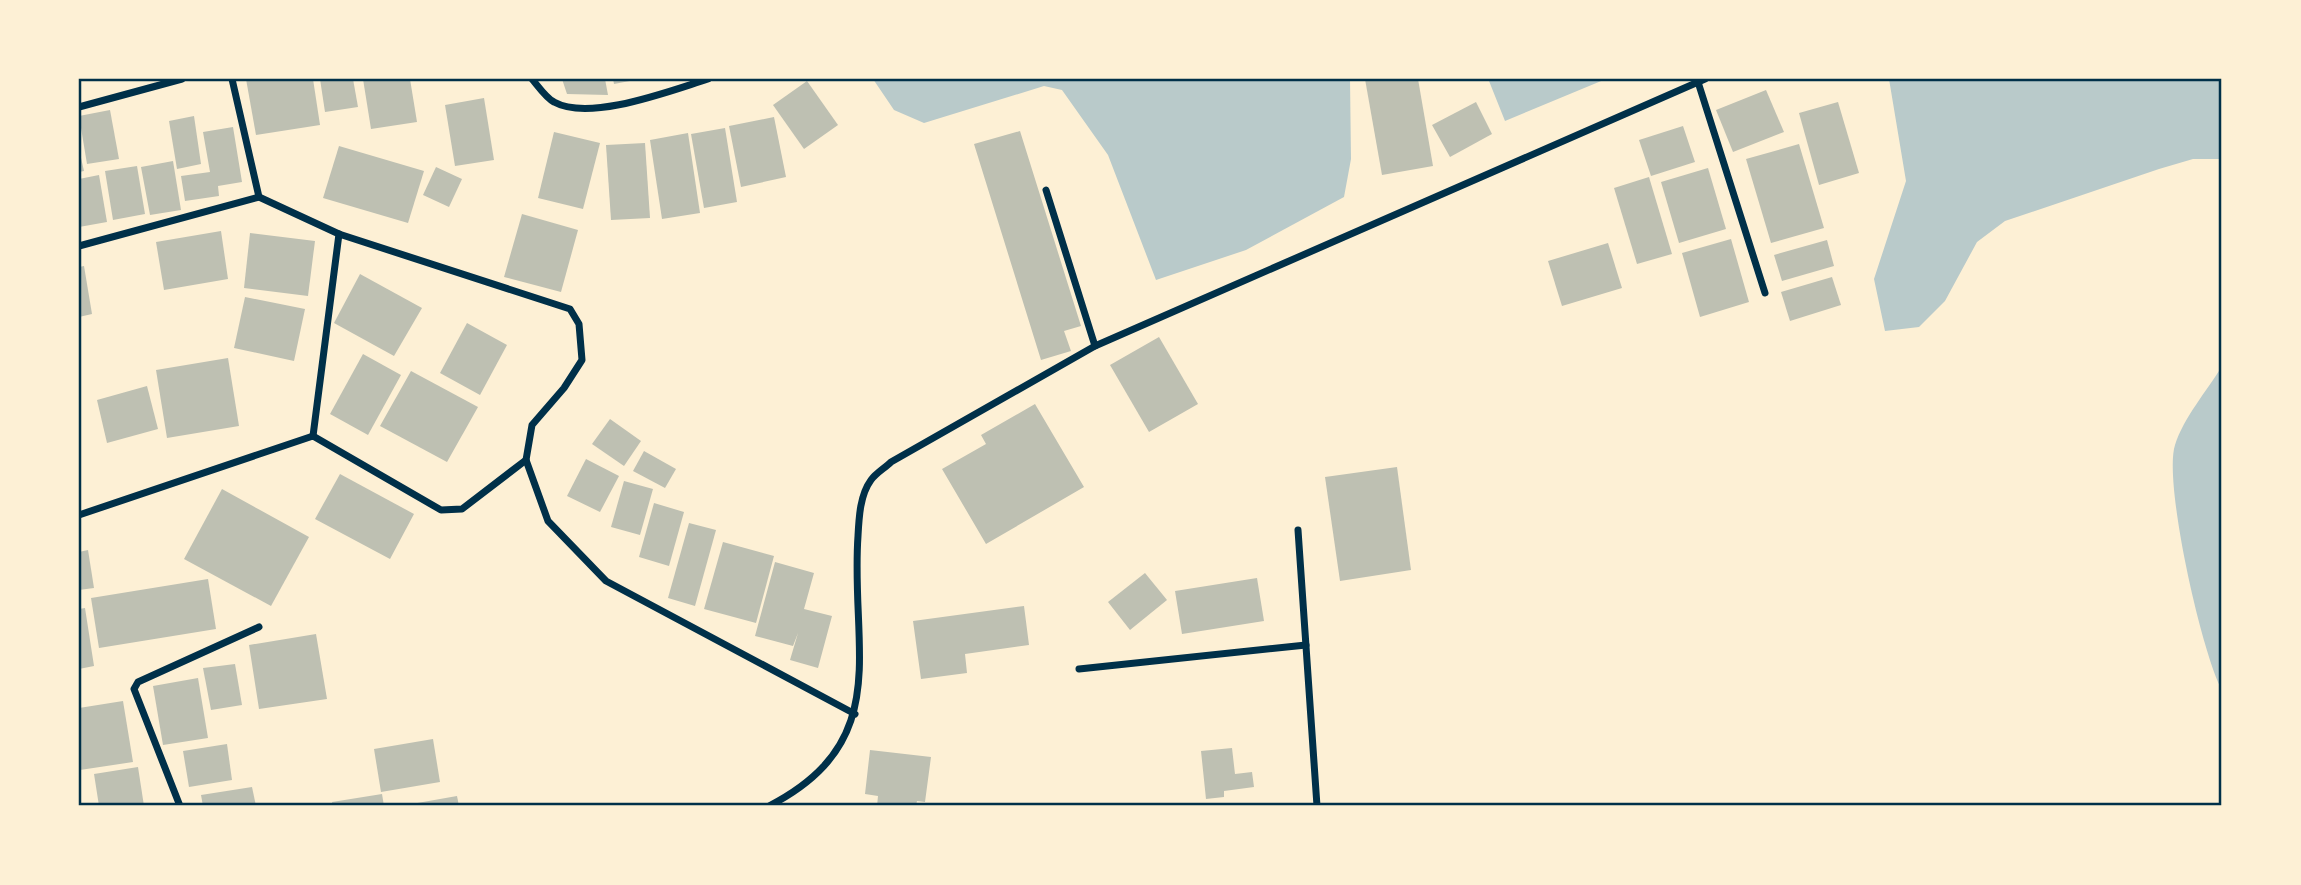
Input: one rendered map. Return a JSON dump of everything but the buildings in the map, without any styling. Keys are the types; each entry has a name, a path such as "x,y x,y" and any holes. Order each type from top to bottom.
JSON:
{"street":[{"path":"79,107 182,79"},
{"path":"233,79 259,197"},
{"path":"532,79 555,103 585,108 636,102 708,79"},
{"path":"769,806 798,791 838,751 855,714 860,669 857,545 860,507 871,480 891,462 922,443 1095,346 1701,80 1765,293"},
{"path":"1046,190 1095,346"},
{"path":"79,246 259,197 339,234 570,309 579,324 582,360 564,388 532,425 526,460 548,521 606,581 855,714"},
{"path":"313,436 339,234"},
{"path":"79,515 313,436 441,510 451,512 462,509 526,460"},
{"path":"1298,530 1317,806"},
{"path":"180,806 134,690 138,682 259,627"},
{"path":"1079,669 1306,645"}],"shaded area":[{"path":"873,79 1350,79 1351,159 1344,197 1246,250 1156,280 1108,155 1062,90 1044,86 924,123 894,110"},
{"path":"1470,79 1606,79 1505,121 1489,81"},
{"path":"1889,79 2222,79 2222,159 2193,159 2005,221 1977,242 1945,301 1919,327 1885,331 1874,279 1906,181"},
{"path":"2222,366 2222,690 2205,642 2186,568 2174,494 2173,465 2175,445 2184,424"}]}
